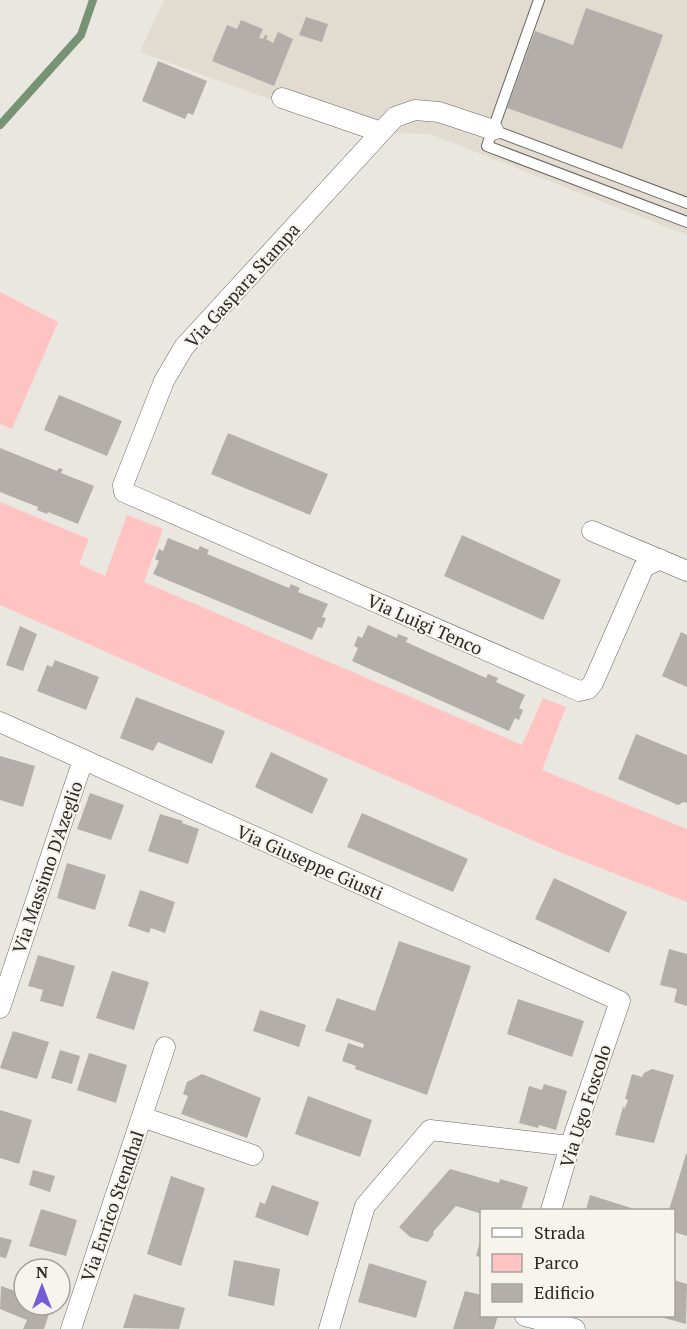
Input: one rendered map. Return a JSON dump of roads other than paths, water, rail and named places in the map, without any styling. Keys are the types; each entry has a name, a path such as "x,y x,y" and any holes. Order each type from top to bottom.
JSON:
{"street":[{"path":"282,98 381,132"},
{"name":"Via Gaspara Stampa","path":"124,492 123,485 164,381 184,347 394,117 415,110 439,112 490,138"},
{"name":"Via Luigi Tenco","path":"124,492 579,691 588,689 593,683 644,567 660,560"},
{"path":"592,531 687,571"},
{"name":"Via Giuseppe Giusti","path":"0,722 620,1001"},
{"name":"Via Massimo D'Azeglio","path":"0,1008 83,760"},
{"name":"Via Ugo Foscolo","path":"551,1209 570,1146 620,1001"},
{"name":"Via Enrico Stendhal","path":"71,1329 165,1047"},
{"name":"Via Enrico Stendhal","path":"142,1117 253,1155"},
{"path":"329,1329 364,1206 430,1130 570,1146"},
{"path":"529,1317 575,1329"}],"lane":[{"path":"490,138 539,0"},
{"path":"490,138 687,202"},
{"path":"490,138 687,222"}],"waterway":[{"path":"0,125 81,35 93,0"}]}
